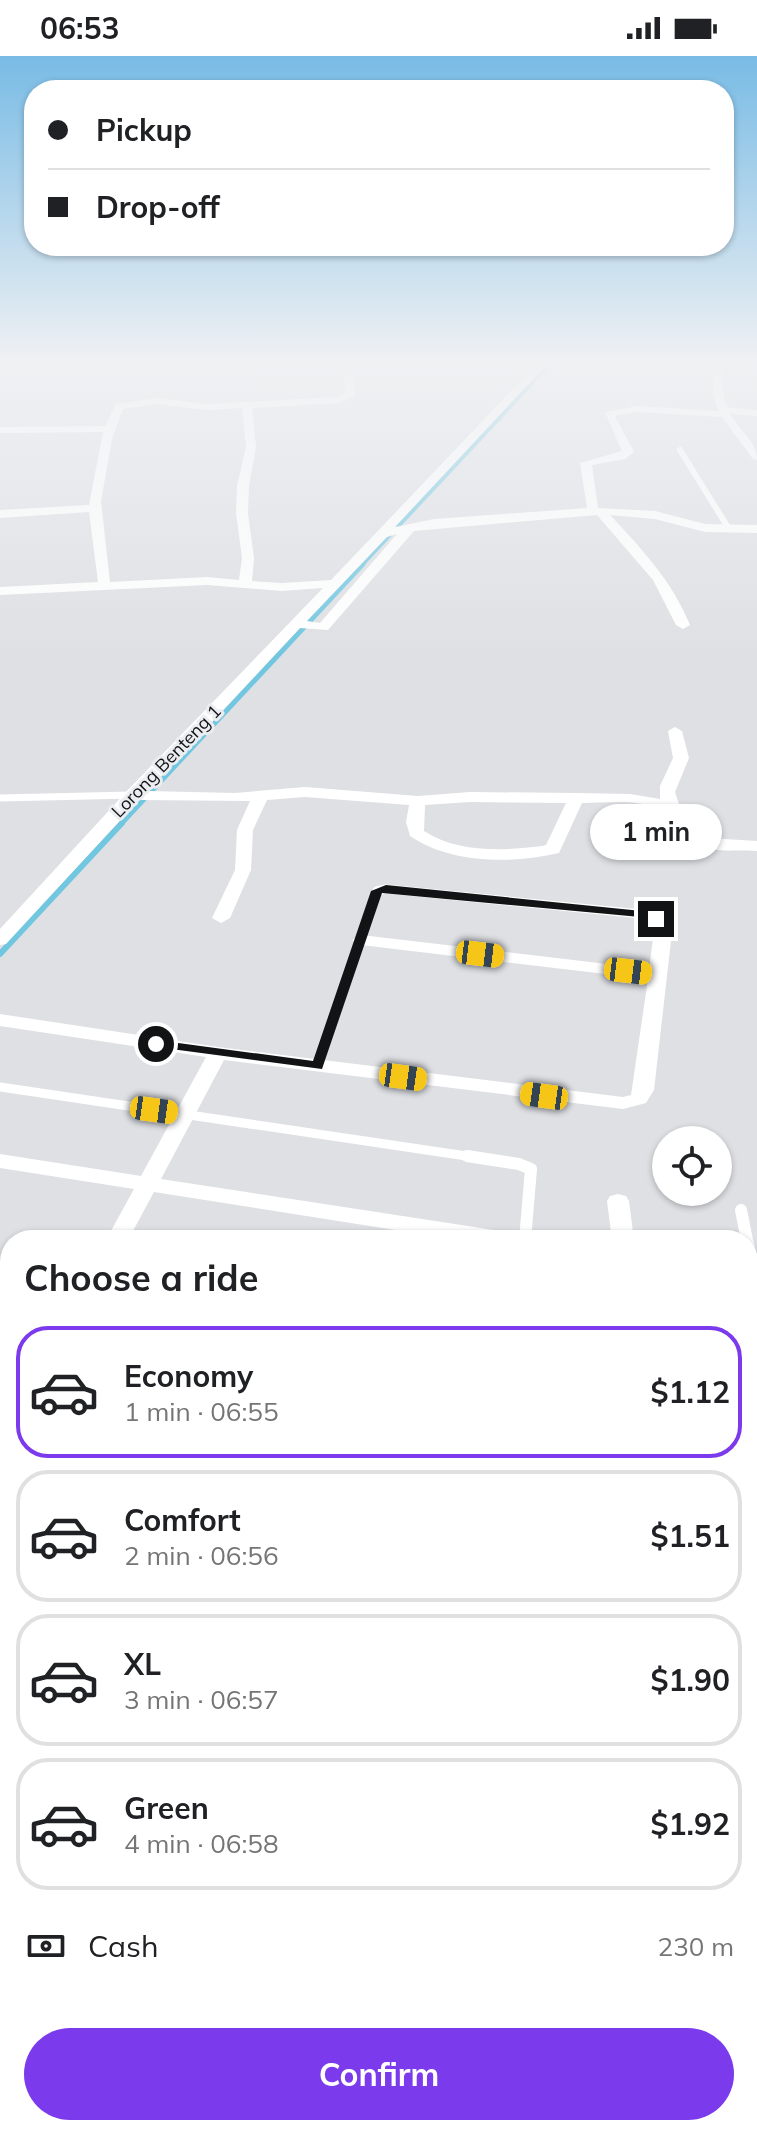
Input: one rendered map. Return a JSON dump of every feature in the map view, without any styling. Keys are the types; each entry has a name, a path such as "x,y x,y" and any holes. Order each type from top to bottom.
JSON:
{"street":[{"path":"102,461 94,508 99,526 104,586"},
{"path":"245,583 248,558 242,513 248,461"},
{"name":"Lorong Benteng 1","path":"0,940 303,625 333,584 452,461"},
{"path":"598,461 586,463 596,512 660,579 676,604 683,625"},
{"path":"0,514 94,508"},
{"path":"384,534 410,526 596,512 655,515 684,525 757,529"},
{"path":"303,625 323,627 410,526"},
{"path":"0,591 245,583 282,587 333,584"},
{"path":"675,731 681,755 666,796 676,826 684,836 701,843 757,846"},
{"path":"137,795 182,797 338,793 418,801 470,797 630,799 655,802 672,809"},
{"path":"221,918 243,870 245,830 261,796"},
{"path":"418,801 414,822 416,833 431,843 468,851 534,852 553,849 576,798"},
{"path":"0,1020 218,1053 544,1096 623,1103 639,1099 644,1090 663,932"},
{"path":"361,940 658,975"},
{"path":"122,1230 218,1053"},
{"path":"0,1161 443,1230"},
{"path":"618,1201 622,1230"}],"lane":[{"path":"687,461 729,529"},
{"path":"0,798 137,795"},
{"path":"318,1066 377,891 386,889 642,914 656,919 663,932"},
{"path":"0,1087 519,1164 531,1169 526,1230"},
{"path":"741,1210 746,1230"}],"waterway":[{"path":"361,566 459,461"},
{"path":"120,825 363,564"},
{"path":"0,954 122,823"}],"route":[{"path":"156,1044 318,1066 377,891 386,889 642,914 656,919"}]}
